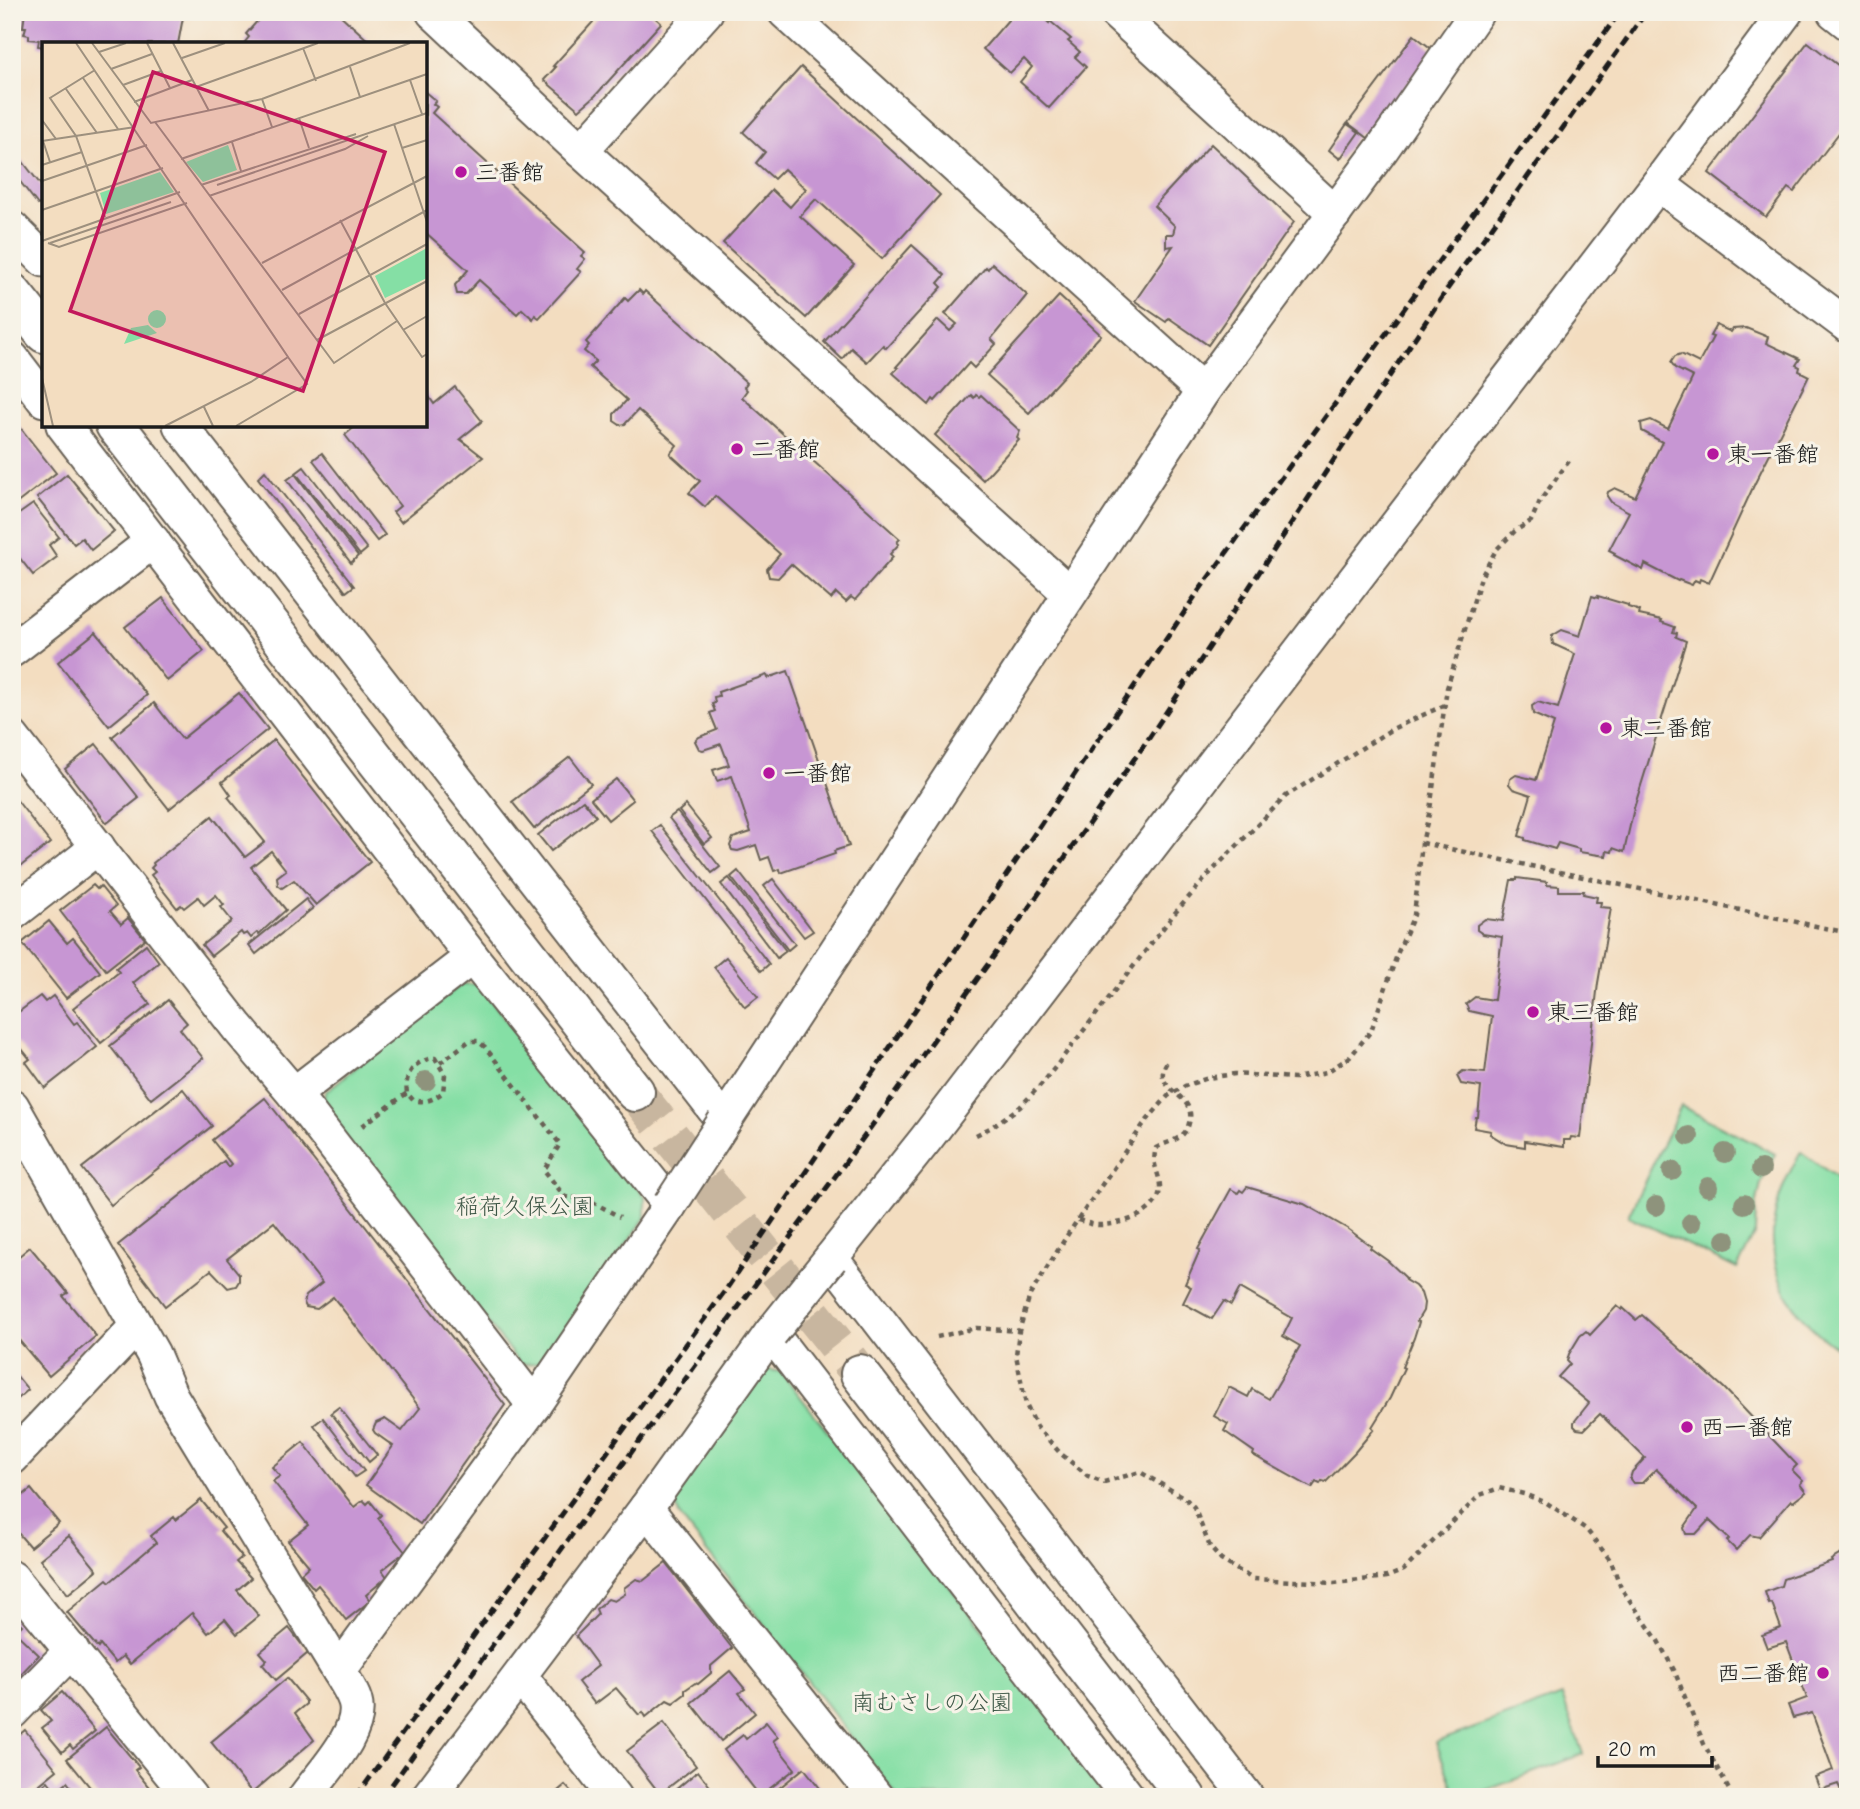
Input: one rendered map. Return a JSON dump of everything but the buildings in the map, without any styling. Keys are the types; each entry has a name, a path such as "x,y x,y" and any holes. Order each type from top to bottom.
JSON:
{"street":[{"path":"433,12 581,151 1069,593"},
{"path":"581,151 706,12"},
{"path":"785,12 1203,391"},
{"path":"1115,12 1335,213"},
{"path":"428,1797 646,1508 771,1332 926,1139 1658,184 1786,12"},
{"path":"1834,12 1848,23"},
{"path":"339,1671 534,1405 667,1210 1203,391 1335,213 1467,17"},
{"path":"1658,184 1848,326"},
{"path":"12,228 42,258"},
{"path":"12,293 42,330"},
{"path":"12,358 42,397"},
{"path":"65,427 667,1210"},
{"path":"117,427 635,1092"},
{"path":"182,427 724,1122"},
{"path":"12,650 152,541"},
{"path":"12,737 237,1027 294,1094 534,1405"},
{"path":"12,914 98,847"},
{"path":"294,1094 472,957"},
{"path":"12,1106 153,1354 171,1396 355,1701 357,1714 347,1740 305,1797"},
{"path":"831,1258 1247,1797"},
{"path":"12,1458 137,1326"},
{"path":"771,1332 1123,1795"},
{"path":"860,1374 1186,1797"},
{"path":"646,1508 876,1797"},
{"path":"12,1578 190,1797"},
{"path":"12,1712 72,1650"},
{"path":"520,1676 615,1797"}],"path":[{"path":"1569,461 1540,501 1531,521 1515,531 1496,550 1481,577 1447,688 1430,810 1422,843 1414,915 1398,952 1371,1031 1350,1057 1326,1072 1296,1078 1235,1074 1208,1078 1175,1092 1143,1125 1030,1296 1019,1331 1016,1355 1026,1405 1037,1427 1060,1453 1088,1476 1104,1482 1140,1472 1185,1498 1194,1507 1210,1547 1221,1560 1252,1579 1334,1583 1387,1577 1404,1570 1480,1495 1499,1488 1536,1498 1566,1515 1600,1545 1611,1562 1621,1588 1657,1639 1674,1670 1704,1744 1733,1797"},
{"path":"926,1139 960,1141 990,1128 1020,1107 1077,1041 1174,914 1210,872 1286,796 1392,730 1446,704"},
{"path":"1422,843 1848,931"},
{"path":"440,1063 469,1041 478,1041 494,1055 560,1144 544,1170 565,1198 587,1199 619,1218 639,1209 667,1210"},
{"path":"435,1058 445,1075 443,1092 434,1099 423,1102 413,1100 407,1093 405,1080 418,1064 435,1058"},
{"path":"1078,1220 1096,1225 1122,1223 1142,1214 1151,1206 1160,1187 1153,1158 1156,1148 1180,1137 1186,1131 1191,1117 1187,1105 1165,1083 1162,1070 1168,1059"},
{"path":"334,1146 407,1093"},
{"path":"901,1351 944,1334 976,1328 1019,1331"}],"green space":[{"name":"稲荷久保公園","path":"462,984 478,984 645,1197 645,1218 543,1363 520,1364 322,1109 325,1092"},
{"path":"1681,1106 1775,1154 1761,1183 1756,1206 1755,1233 1737,1269 1628,1216"},
{"path":"1801,1152 1848,1186 1848,1355 1821,1335 1800,1314 1785,1290 1776,1265 1773,1238 1776,1210 1786,1181"},
{"name":"南むさしの公園","path":"765,1369 781,1372 1100,1778 1098,1793 1094,1797 898,1797 679,1515 674,1497"},
{"path":"1562,1696 1583,1754 1468,1797 1456,1797 1436,1742"}],"tunnel":[{"path":"635,1092 860,1374"}],"railway":[{"path":"356,1797 727,1288 1198,592 1620,12"},
{"path":"383,1797 1068,853 1149,738 1448,288 1646,12"}],"place":[{"name":"三番館","path":"461,172"},
{"name":"二番館","path":"737,449"},
{"name":"東一番館","path":"1713,454"},
{"name":"東二番館","path":"1606,728"},
{"name":"一番館","path":"769,773"},
{"name":"東三番館","path":"1533,1012"},
{"name":"西一番館","path":"1687,1427"},
{"name":"西二番館","path":"1823,1673"}]}
